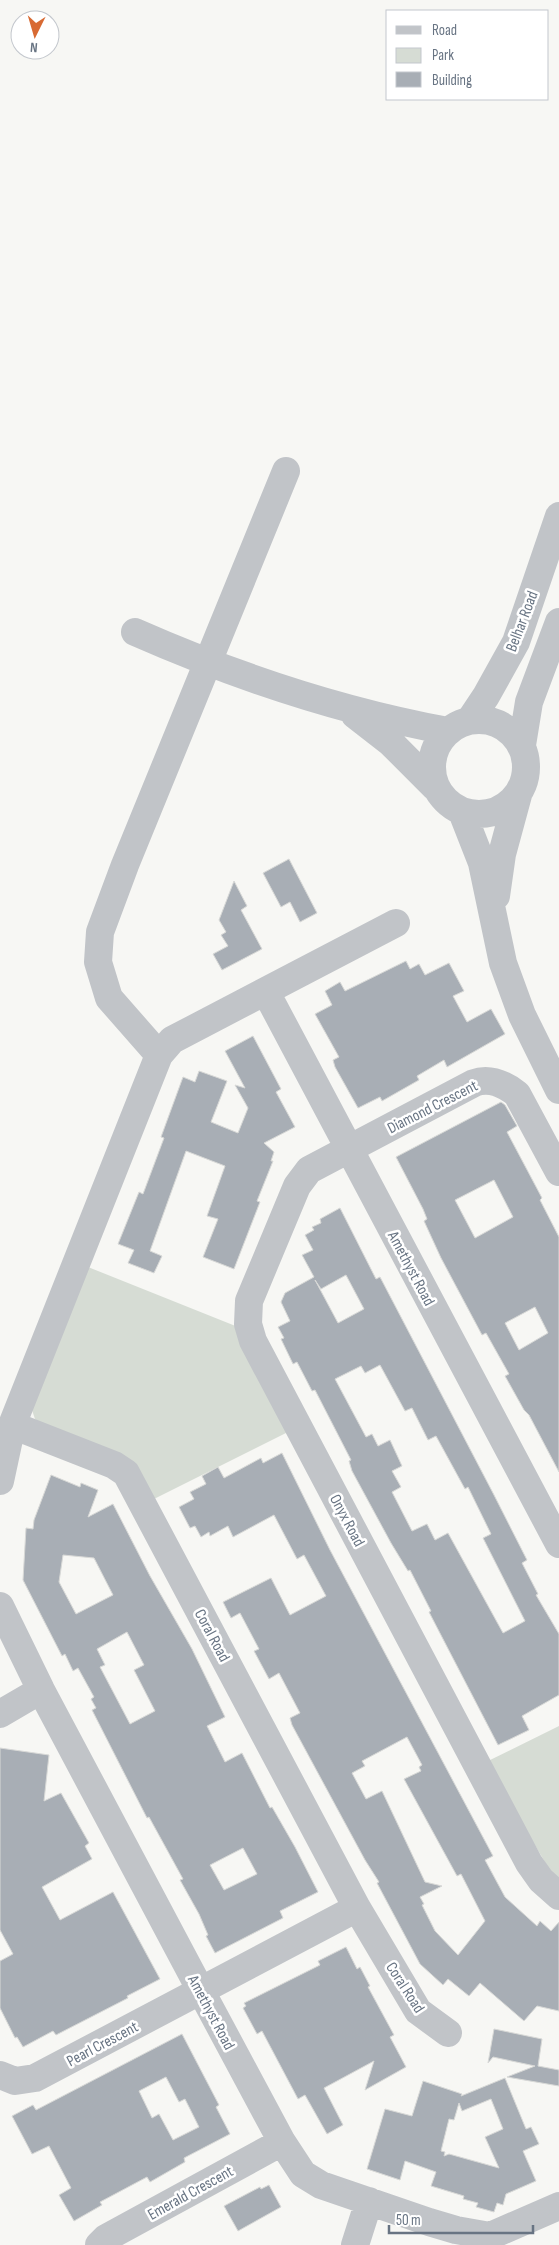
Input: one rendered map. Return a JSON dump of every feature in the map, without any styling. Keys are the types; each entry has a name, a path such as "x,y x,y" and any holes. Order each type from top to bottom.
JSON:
{"street":[{"path":"159,1055 109,998 98,962 100,932 125,865 286,471"},
{"name":"Belhar Road","path":"459,725 486,696 516,642 559,516"},
{"path":"346,708 391,743 435,787 446,802 462,812 480,815 498,811 518,795 523,788 527,766 522,745 529,702 559,622"},
{"path":"135,632 207,664 346,708 399,722 459,725 491,721 509,730 522,745"},
{"path":"435,787 431,772 432,756 438,742 459,725"},
{"path":"493,917 502,854 518,795"},
{"path":"462,812 482,863 503,963 522,1015 559,1090"},
{"path":"0,1481 12,1425 159,1055 172,1040 396,923"},
{"name":"Amethyst Road","path":"266,992 559,1544"},
{"name":"Diamond Crescent","path":"348,1149 474,1083 493,1081 509,1087 517,1094 559,1172"},
{"name":"Onyx Road","path":"348,1149 310,1170 297,1186 249,1301 250,1331 529,1863 541,1880 559,1896"},
{"name":"Coral Road","path":"12,1425 114,1465 126,1473 357,1908 418,2011 448,2033"},
{"name":"Amethyst Road","path":"0,1606 41,1690 282,2142 297,2166 310,2179 321,2185 456,2230 492,2240 559,2206"},
{"path":"0,1714 41,1690"},
{"path":"201,1991 357,1908"},
{"name":"Pearl Crescent","path":"0,2075 15,2081 35,2078 201,1991"},
{"name":"Emerald Crescent","path":"99,2245 106,2238 282,2142"},
{"path":"355,2245 368,2201"}],"green space":[{"path":"83,1265 238,1327 290,1431 152,1500 35,1419 31,1407"},
{"path":"559,1726 559,1886 486,1762"}],"building":[{"path":"289,859 317,913 300,922 290,902 281,907 263,873"},
{"path":"234,881 247,906 241,910 262,949 222,970 213,954 228,946 221,935 226,932 219,920"},
{"path":"406,961 410,969 419,964 425,975 449,963 464,991 453,996 467,1022 491,1009 505,1034 447,1067 444,1060 417,1076 419,1080 382,1101 380,1097 358,1108 335,1067 333,1060 339,1057 315,1014 332,1005 325,991 340,982 345,991"},
{"path":"253,1036 281,1089 276,1092 295,1127 264,1143 274,1152 271,1161 273,1161 257,1201 260,1202 234,1269 203,1257 218,1219 207,1216 225,1166 186,1151 150,1251 162,1256 154,1273 128,1263 134,1250 118,1244 139,1192 143,1194 164,1138 161,1137 183,1077 195,1082 199,1071 227,1081 211,1122 238,1133 248,1108 235,1085 245,1088 225,1051"},
{"path":"501,1102 505,1105 517,1126 507,1132 542,1198 540,1200 559,1237 559,1472 529,1415 524,1410 505,1376 509,1374 486,1333 482,1335 441,1258 424,1221 427,1219 423,1209 396,1157","holes":["494,1180 513,1217 475,1238 455,1200","535,1307 548,1333 519,1350 505,1323"]},
{"path":"340,1208 376,1279 380,1277 527,1560 522,1563 538,1594 536,1595 559,1634 559,1695 522,1716 529,1730 498,1745 429,1612 431,1611 410,1570 408,1571 391,1543 352,1471 349,1461 351,1460 315,1390 312,1391 297,1362 293,1364 281,1339 284,1338 278,1327 290,1321 281,1302 285,1293 314,1277 302,1255 313,1250 305,1235 314,1230 312,1227 321,1223 320,1219","holes":["346,1275 364,1309 338,1323 315,1280 321,1289","380,1365 405,1411 412,1408 428,1440 436,1436 465,1489 468,1487 491,1534 483,1538 525,1621 503,1633 448,1533 435,1540 427,1524 412,1531 392,1492 401,1487 392,1471 402,1466 390,1440 378,1446 372,1434 366,1437 335,1379 361,1366 365,1373"]},
{"path":"282,1453 330,1550 493,1856 485,1860 505,1897 537,1926 540,1921 551,1931 559,1922 559,2011 537,2006 524,2021 480,1983 469,1996 448,1979 443,1985 420,1964 377,1883 379,1882 365,1860 292,1725 290,1718 300,1713 279,1673 269,1679 254,1651 259,1649 240,1613 231,1618 223,1602 271,1578 290,1615 326,1596 304,1555 297,1559 274,1515 233,1537 228,1526 210,1536 209,1532 201,1537 195,1526 190,1528 179,1507 194,1499 190,1492 206,1484 202,1476 218,1467 224,1478 261,1458 263,1463","holes":["407,1737 422,1765 419,1767 421,1771 404,1779 457,1876 461,1874 485,1921 458,1955 435,1931 420,1897 442,1886 425,1882 382,1791 366,1799 352,1773 365,1766 362,1761"]},
{"path":"51,1475 80,1487 81,1483 98,1490 88,1517 113,1504 150,1576 192,1649 225,1717 207,1726 225,1762 242,1753 270,1808 272,1807 295,1847 318,1892 280,1911 283,1918 215,1953 206,1936 208,1935 199,1914 180,1880 183,1879 149,1817 147,1818 92,1710 96,1708 91,1699 94,1697 78,1668 73,1671 65,1654 62,1656 23,1580 26,1528 33,1529 34,1520","holes":["63,1555 94,1558 113,1595 76,1614 59,1582","127,1632 144,1665 134,1670 155,1711 130,1724 100,1667 105,1665 97,1649","243,1848 257,1874 224,1890 210,1865"]},
{"path":"0,1748 49,1755 44,1801 61,1793 89,1843 85,1846 92,1859 42,1887 60,1920 113,1892 160,1979 127,1996 128,1998 56,2035 53,2031 23,2047 17,2037 15,2038 0,2008 0,1961 13,1954 0,1930"},
{"path":"346,1947 357,1969 360,1967 370,1986 368,1987 394,2035 390,2037 406,2067 365,2090 374,2061 324,2088 343,2125 327,2134 305,2095 298,2099 262,2031 257,2034 243,2008 246,2006 244,2003 320,1965 318,1961"},
{"path":"494,2029 542,2039 538,2066 559,2070 559,2086 507,2077 535,2066 493,2057 488,2063"},
{"path":"182,2034 219,2105 216,2107 230,2134 184,2158 185,2162 150,2182 147,2177 100,2202 102,2205 74,2221 59,2195 71,2188 49,2146 32,2154 12,2116 33,2105 36,2110","holes":["166,2077 179,2102 185,2099 199,2127 173,2140 159,2114 152,2118 139,2091"]},
{"path":"505,2078 526,2129 531,2127 539,2144 523,2151 536,2181 506,2194 503,2205 497,2203 494,2212 476,2207 478,2203 463,2199 464,2196 431,2186 436,2172 405,2161 400,2180 367,2169 385,2109 412,2116 423,2081 462,2094 461,2096","holes":["491,2099 503,2129 485,2137 499,2168 449,2154 444,2156 445,2152 441,2151 449,2119 454,2120 459,2103 462,2111"]},
{"path":"269,2185 281,2207 238,2231 224,2206 260,2187 261,2189"}]}
